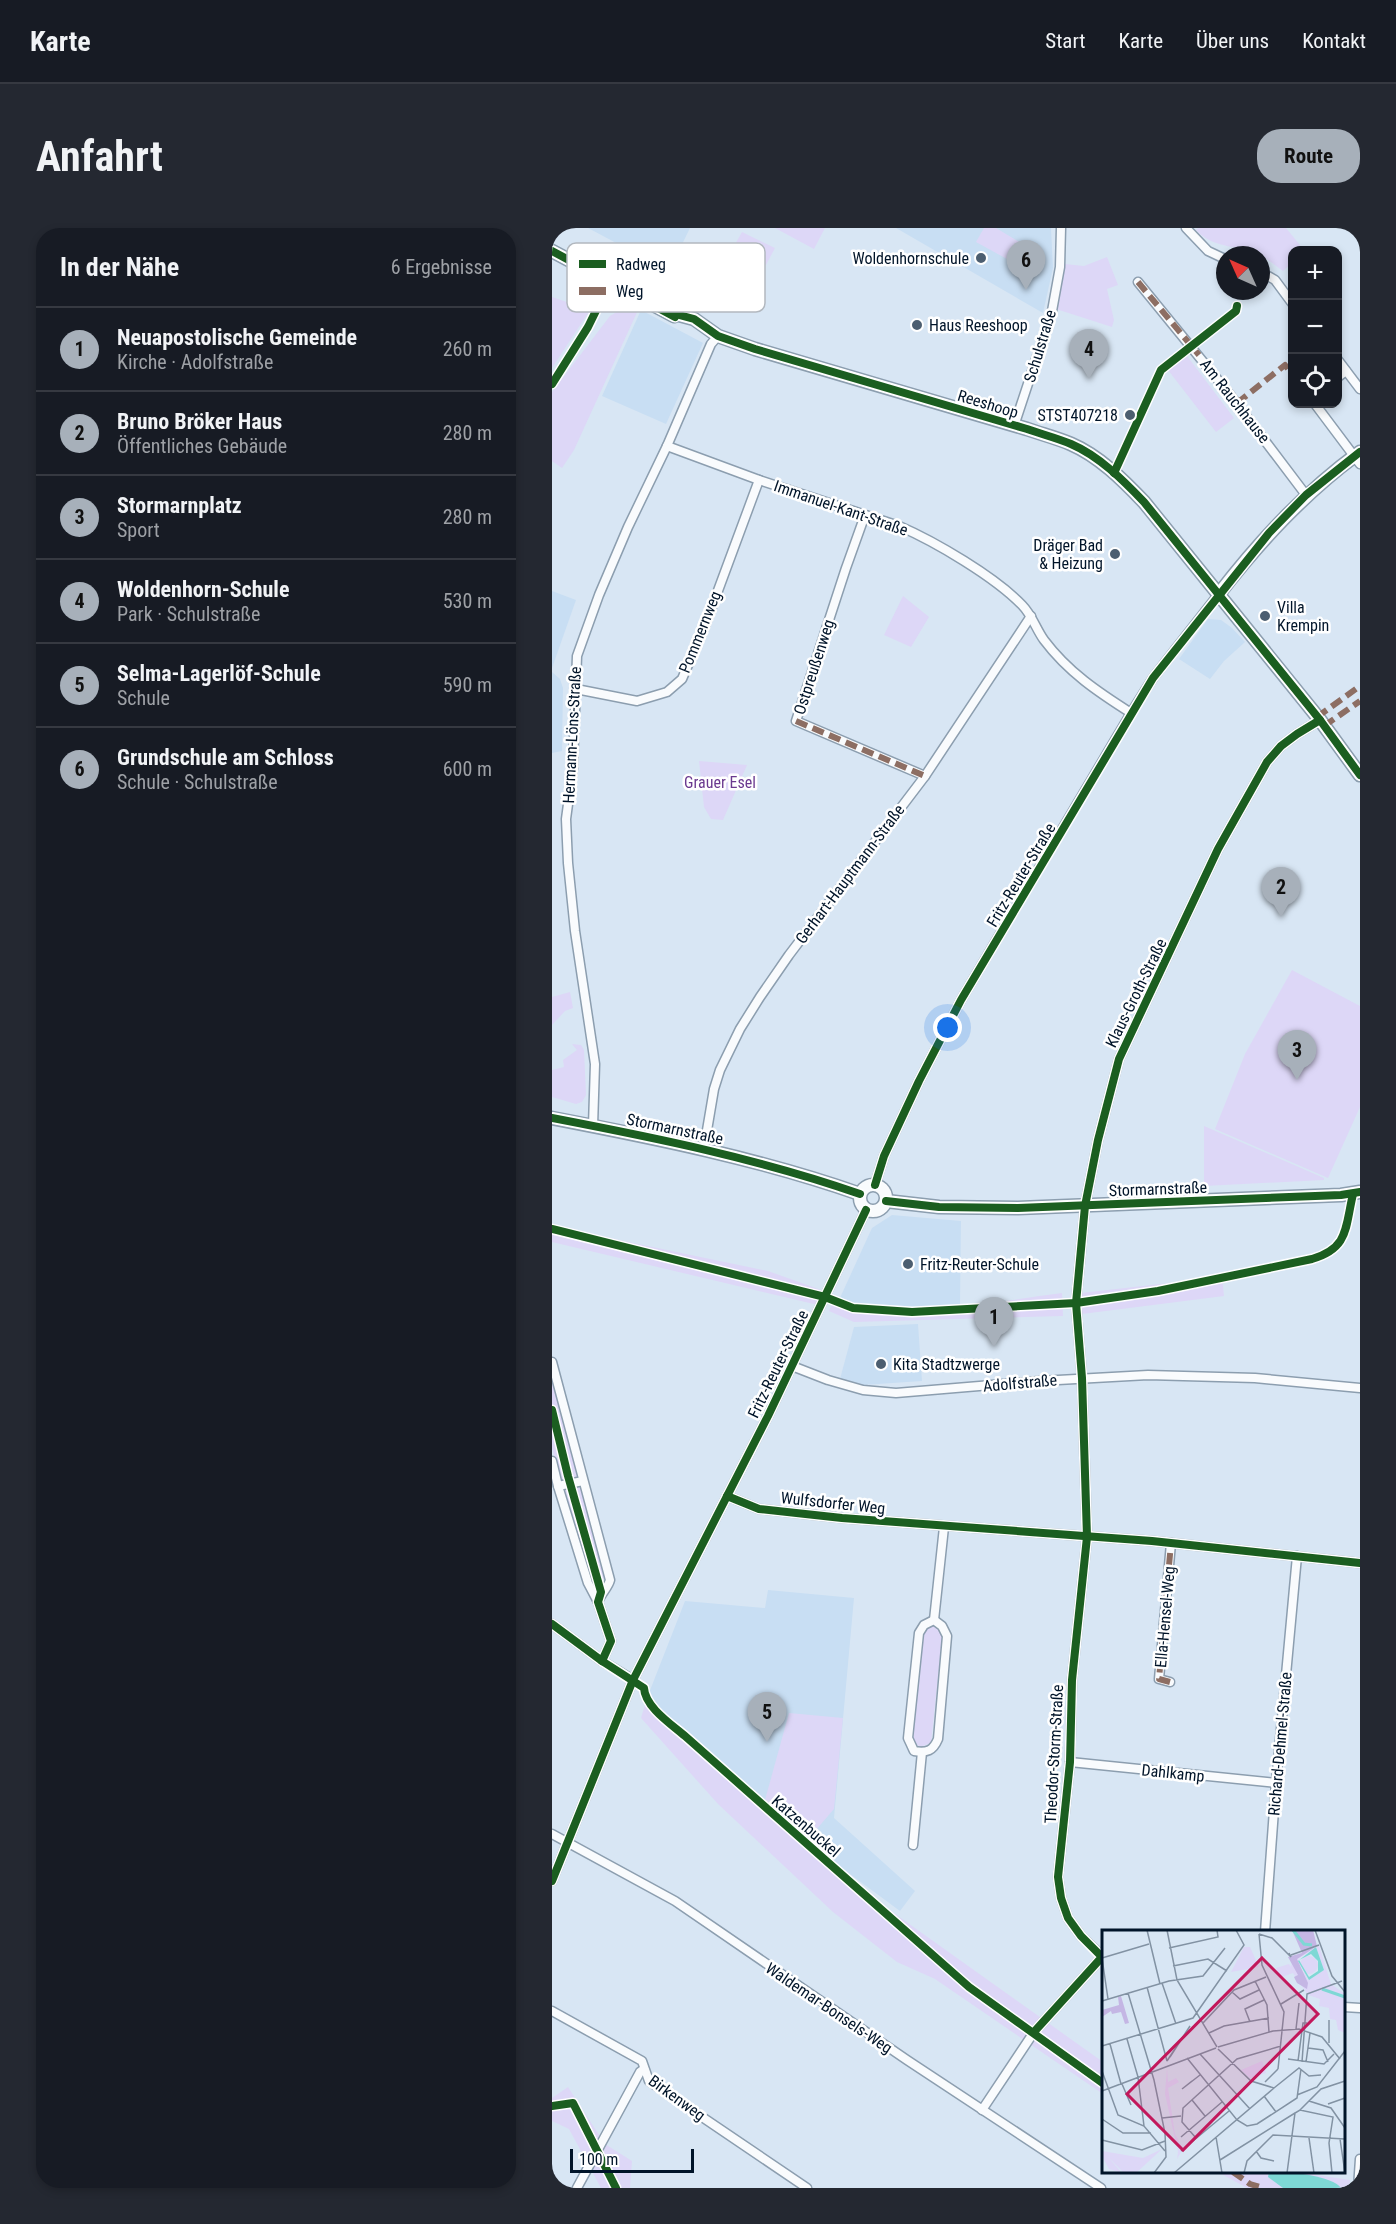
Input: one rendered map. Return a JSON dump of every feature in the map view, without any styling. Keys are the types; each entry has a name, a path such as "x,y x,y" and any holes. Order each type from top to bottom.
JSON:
{"street":[{"name":"Schulstraße","path":"1014,426 1052,311 1060,267 1061,228"},
{"path":"1185,228 1208,251 1216,255"},
{"name":"Reeshoop","path":"552,251 567,260"},
{"path":"1270,277 1288,296"},
{"name":"Am Rauchhause","path":"1138,282 1231,396 1306,495"},
{"name":"Reeshoop","path":"668,312 694,319 717,336 1071,444 1090,454 1144,502 1320,720 1360,775"},
{"name":"Hermann-Löns-Straße","path":"593,1125 595,1064 575,931 566,819 573,767 577,656 596,603 628,527 667,446 711,344 717,336"},
{"path":"1342,366 1360,389"},
{"path":"1342,374 1346,371"},
{"path":"1218,595 1258,546 1306,495 1358,458 1318,408"},
{"name":"Immanuel-Kant-Straße","path":"667,446 759,480 900,526 933,543 1021,603 1044,640 1068,668 1085,683 1131,713"},
{"name":"Pommernweg","path":"576,689 637,700 667,692 682,679 706,623 759,480"},
{"name":"Ostpreußenweg","path":"865,515 796,721 925,776"},
{"name":"Fritz-Reuter-Straße","path":"875,1185 884,1156 919,1081 961,1000 1153,678 1218,595"},
{"name":"Gerhart-Hauptmann-Straße","path":"704,1148 714,1089 720,1070 740,1029 783,963 925,776 1030,616"},
{"name":"Klaus-Groth-Straße","path":"1087,1537 1082,1378 1076,1303 1085,1206 1098,1140 1119,1059 1218,849 1267,762 1296,734 1320,720"},
{"name":"Stormarnstraße","path":"552,1118 704,1148 800,1174 860,1194"},
{"path":"875,1185 883,1190 886,1201 879,1210 872,1212 866,1210 861,1204 860,1194 866,1187 875,1185"},
{"name":"Stormarnstraße","path":"886,1201 939,1208 974,1209 1341,1195 1360,1192"},
{"name":"Fritz-Reuter-Straße","path":"727,1496 866,1210"},
{"name":"Adolfstraße","path":"792,1366 863,1390 896,1393 1082,1378 1176,1375 1255,1378 1360,1388"},
{"path":"553,1368 610,1580 598,1602"},
{"path":"552,1461 588,1583 598,1602 611,1641 602,1661"},
{"path":"558,1486 583,1481"},
{"path":"552,1881 633,1680 727,1496"},
{"name":"Wulfsdorfer Weg","path":"727,1496 759,1509 944,1527 1171,1543 1360,1563"},
{"path":"934,1620 944,1527"},
{"name":"Theodor-Storm-Straße","path":"1087,1537 1072,1680 1070,1762 1058,1877 1061,1898 1068,1918 1102,1957"},
{"name":"Ella-Hensel-Weg","path":"1170,1682 1160,1679 1171,1543"},
{"name":"Richard-Dehmel-Straße","path":"1265,1930 1297,1557"},
{"path":"934,1620 942,1626 947,1636 938,1738 935,1747 930,1751 922,1752 914,1751 908,1738 919,1634 924,1625 934,1620"},
{"path":"552,1624 602,1661 633,1680"},
{"path":"913,1845 922,1752"},
{"name":"Dahlkamp","path":"1070,1762 1276,1784"},
{"name":"Waldemar-Bonsels-Weg","path":"552,1834 675,1902 767,1966 1101,2188"},
{"path":"982,2110 1034,2032 1102,1959"},
{"path":"1345,2007 1360,2008"},
{"name":"Birkenweg","path":"552,2011 642,2061 649,2081 807,2188"},
{"path":"577,2188 640,2072 644,2069"},
{"path":"1358,2188 1360,2159"}],"shaded area":[{"path":"588,228 690,228 683,243 616,243"},
{"path":"896,228 1051,228 1053,268 1043,313"},
{"path":"640,312 645,312 703,343 666,424 602,396"},
{"path":"552,591 576,600 552,668"},
{"path":"1208,619 1221,620 1245,642 1224,661 1210,679 1179,659"},
{"path":"552,672 560,679 563,688 562,751 552,753"},
{"name":"Fritz-Reuter-Schule","path":"892,1215 961,1221 960,1306 888,1308 860,1306 839,1300 872,1228"},
{"path":"918,1324 922,1381 863,1385 840,1379 854,1327"},
{"path":"768,1590 854,1598 834,1818 915,1891 900,1911 816,1849 647,1698 685,1601 765,1608"},
{"path":"1269,2173 1296,2173 1328,2180 1341,2188 1283,2188 1268,2177"}],"green space":[{"path":"775,228 825,228 814,249"},
{"path":"984,228 996,228 1026,246 1016,264 976,242"},
{"path":"1198,228 1286,228 1301,246 1288,246 1288,267 1283,271 1270,262 1270,246 1224,245 1209,240 1196,230"},
{"path":"742,232 765,243 736,243"},
{"path":"765,243 775,248 765,264"},
{"path":"1107,257 1118,285 1107,289 1114,320 1112,327 1056,309 1065,264 1084,266"},
{"path":"552,297 567,302 567,312 589,312 552,368"},
{"path":"617,312 637,312 574,450 562,468 552,461 552,392 610,316"},
{"path":"1187,356 1234,418 1216,432 1168,370"},
{"path":"903,596 929,617 911,647 884,635"},
{"name":"Grauer Esel","path":"699,761 747,765 723,820 711,819 704,807"},
{"path":"1292,970 1360,1006 1360,1107 1328,1178 1215,1129 1245,1054"},
{"path":"570,992 573,1008 565,1011 552,1025 552,997"},
{"path":"572,1044 581,1045 584,1050 586,1095 582,1102 576,1104 552,1097 552,1070 564,1067 563,1060 577,1050"},
{"path":"1204,1126 1324,1178 1324,1180 1204,1186"},
{"path":"552,1224 768,1271 824,1291 818,1305 552,1242"},
{"path":"1222,1277 1224,1296 1082,1314 1081,1293"},
{"path":"1062,1293 1063,1316 854,1322 829,1311 834,1298 889,1309 918,1309 977,1305"},
{"path":"552,1374 605,1578 592,1583 552,1448"},
{"path":"933,1626 938,1628 942,1638 931,1743 920,1747 912,1740 921,1640 925,1630"},
{"path":"647,1698 863,1891 1102,2061 1102,2093 935,1979 897,1962 833,1912 718,1804 641,1718"},
{"path":"789,1713 843,1718 834,1809 809,1838 765,1800"},
{"path":"568,2087 605,2144 632,2161 630,2188 601,2188 569,2129 552,2121 552,2098"},
{"path":"1220,2173 1304,2173 1350,2180 1349,2188 1247,2188"}],"marked path":[{"path":"1138,282 1199,355"},
{"path":"1237,403 1285,365 1288,369"},
{"path":"1317,717 1360,686"},
{"path":"1324,726 1360,701"},
{"path":"796,721 925,776"},
{"path":"1170,1682 1159,1679 1171,1543"},
{"path":"1234,2173 1250,2184 1263,2188"}],"cycle path":[{"path":"552,251 567,259"},
{"path":"1114,473 1161,370 1236,311 1237,306"},
{"path":"552,384 595,312"},
{"path":"666,312 675,317"},
{"path":"668,312 694,319 718,336 755,349 1027,429 1066,442 1091,455 1119,477 1144,502 1320,720 1360,775"},
{"path":"875,1185 884,1156 919,1081 961,1000 1153,678 1269,533 1306,495 1360,452"},
{"path":"1034,2032 1102,1957 1081,1936 1068,1918 1061,1898 1058,1877 1070,1762 1072,1680 1087,1537 1082,1378 1076,1303 1085,1206 1098,1140 1119,1059 1218,849 1267,762 1281,746 1320,720"},
{"path":"552,1118 746,1160 860,1194"},
{"path":"886,1201 939,1207 1018,1208 1341,1195 1360,1192"},
{"path":"552,1229 825,1297 853,1308 912,1312 1076,1303 1158,1291 1312,1259 1333,1249 1339,1243 1346,1227 1353,1194"},
{"path":"552,1881 633,1680 768,1416 866,1210"},
{"path":"552,1410 601,1592 598,1602 611,1641 602,1661"},
{"path":"727,1496 759,1509 842,1518 1152,1541 1360,1563"},
{"name":"Katzenbuckel","path":"552,1624 602,1661 644,1688 649,1702 660,1715 969,1987 1102,2083"},
{"path":"552,2106 573,2103 616,2188"}],"place":[{"name":"Woldenhornschule","path":"981,258"},
{"name":"Grundschule am Schloss","path":"1026,290"},
{"name":"Haus Reeshoop","path":"917,325"},
{"name":"Woldenhorn-Schule","path":"1089,379"},
{"name":"STST407218","path":"1130,415"},
{"name":"Dräger Bad & Heizung","path":"1115,554"},
{"name":"Villa Krempin","path":"1265,616"},
{"name":"Bruno Bröker Haus","path":"1281,917"},
{"name":"Stormarnplatz","path":"1297,1080"},
{"name":"Fritz-Reuter-Schule","path":"908,1264"},
{"name":"Neuapostolische Gemeinde","path":"994,1347"},
{"name":"Kita Stadtzwerge","path":"881,1364"},
{"name":"Selma-Lagerlöf-Schule","path":"767,1742"}]}
